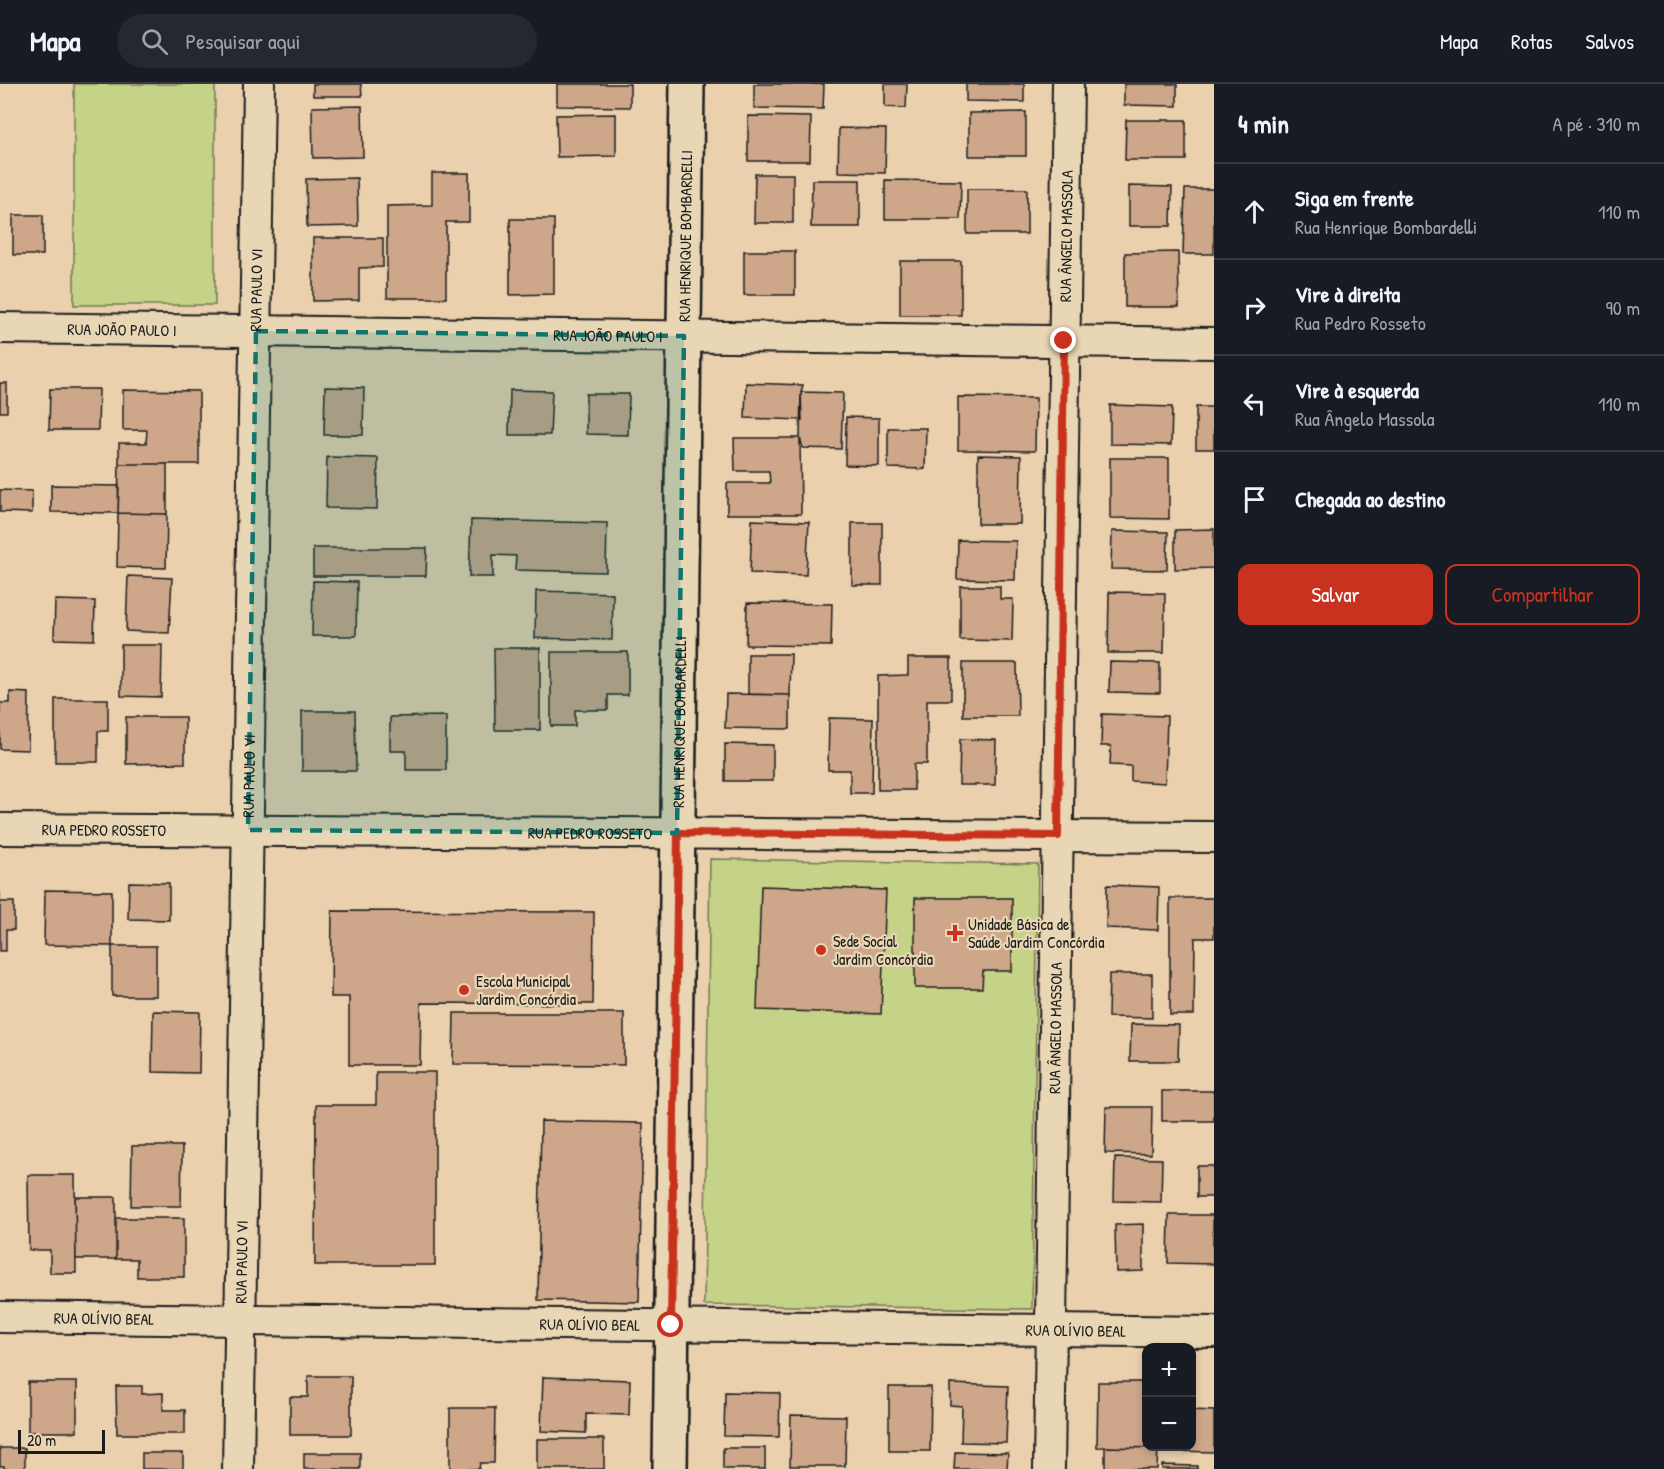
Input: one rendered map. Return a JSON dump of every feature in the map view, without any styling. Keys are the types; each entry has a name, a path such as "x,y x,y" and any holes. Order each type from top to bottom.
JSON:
{"street":[{"name":"RUA PAULO VI","path":"238,1469 259,84"},
{"name":"RUA HENRIQUE BOMBARDELLI","path":"670,1469 687,84"},
{"name":"RUA ÂNGELO MASSOLA","path":"1049,1469 1068,84"},
{"name":"RUA JOÃO PAULO I","path":"0,328 1214,343"},
{"name":"RUA PEDRO ROSSETO","path":"0,828 1214,837"},
{"name":"RUA OLÍVIO BEAL","path":"0,1317 1214,1332"}],"highlighted area":[{"path":"256,331 684,336 677,833 248,830"}],"green space":[{"path":"74,84 215,84 215,305 74,305"},
{"path":"710,859 1038,864 1032,1309 704,1305"}],"building":[{"path":"313,84 361,84 362,96 313,96"},
{"path":"557,84 630,84 630,107 557,106"},
{"path":"754,84 824,84 823,109 754,108"},
{"path":"885,84 907,84 906,108 885,107"},
{"path":"966,84 1024,84 1024,102 966,101"},
{"path":"1124,84 1177,84 1177,106 1124,105"},
{"path":"362,106 363,157 313,158 312,107"},
{"path":"1026,112 1026,156 969,156 969,113"},
{"path":"616,114 616,156 557,157 556,115"},
{"path":"748,116 811,117 810,161 748,161"},
{"path":"1126,120 1186,120 1186,160 1125,160"},
{"path":"839,128 886,129 885,173 838,172"},
{"path":"432,173 469,173 469,222 446,222 446,298 387,298 387,206 432,205"},
{"path":"755,174 793,174 793,223 754,223"},
{"path":"357,178 358,226 307,227 306,179"},
{"path":"812,180 860,180 860,227 811,227"},
{"path":"885,180 961,181 960,219 885,219"},
{"path":"1129,186 1172,187 1171,226 1129,226"},
{"path":"967,189 1027,189 1027,234 967,234"},
{"path":"1185,189 1214,189 1214,254 1183,254"},
{"path":"13,215 43,215 43,255 13,255"},
{"path":"510,219 554,219 554,294 510,295"},
{"path":"313,238 383,238 383,267 359,268 359,300 313,301"},
{"path":"744,251 795,251 795,295 744,295"},
{"path":"1178,252 1179,307 1125,307 1125,253"},
{"path":"900,261 961,261 961,315 900,315"},
{"path":"0,383 7,383 7,412 0,412"},
{"path":"746,383 803,385 802,420 745,418"},
{"path":"325,387 364,388 363,435 324,435"},
{"path":"50,389 99,389 98,430 49,430"},
{"path":"123,390 199,391 199,464 119,464 119,443 146,443 147,430 123,430"},
{"path":"510,390 552,391 550,435 509,435"},
{"path":"801,392 843,393 841,449 803,448 800,438"},
{"path":"586,394 629,394 628,435 586,434"},
{"path":"958,397 1036,398 1035,451 958,450"},
{"path":"1110,405 1172,407 1171,445 1110,444"},
{"path":"1196,407 1214,407 1214,449 1196,449"},
{"path":"846,417 879,418 879,466 845,465"},
{"path":"888,428 926,428 925,469 888,468"},
{"path":"734,438 800,438 801,514 727,514 727,483 770,483 769,471 735,471"},
{"path":"978,455 1021,456 1020,524 978,524"},
{"path":"327,457 378,458 377,509 326,508"},
{"path":"1110,458 1169,458 1169,519 1110,518"},
{"path":"119,464 167,464 167,514 118,513"},
{"path":"51,485 119,486 118,513 51,512"},
{"path":"0,490 32,491 32,513 0,512"},
{"path":"118,513 167,514 166,568 117,567"},
{"path":"471,520 607,523 606,572 515,570 516,556 493,555 493,577 469,577"},
{"path":"752,520 809,522 806,575 750,573"},
{"path":"852,523 882,523 882,585 852,585"},
{"path":"1214,529 1214,568 1175,569 1175,530"},
{"path":"1112,531 1168,532 1167,570 1111,569"},
{"path":"958,540 1016,541 1015,580 957,579"},
{"path":"313,548 427,548 426,576 313,576"},
{"path":"128,576 172,578 169,633 126,631"},
{"path":"313,581 357,582 356,636 312,636"},
{"path":"960,586 1000,586 1000,599 1013,599 1012,641 960,640"},
{"path":"536,591 613,593 612,640 535,638"},
{"path":"1109,592 1165,593 1164,653 1108,653"},
{"path":"55,600 95,601 94,640 54,639"},
{"path":"747,603 832,604 831,646 746,645"},
{"path":"121,645 162,645 161,697 121,696"},
{"path":"494,648 540,648 540,730 495,730"},
{"path":"551,652 628,652 628,695 608,695 608,710 575,710 575,726 551,726"},
{"path":"748,654 791,654 790,695 748,694"},
{"path":"908,658 951,658 951,700 927,700 927,764 914,764 914,790 878,790 878,676 908,675"},
{"path":"1110,662 1160,663 1160,693 1109,692"},
{"path":"963,663 1017,663 1018,716 963,716"},
{"path":"10,692 29,693 28,750 0,749 0,703 10,703"},
{"path":"726,694 790,695 790,729 725,728"},
{"path":"55,699 108,699 108,731 98,731 98,762 55,762"},
{"path":"302,711 355,711 356,771 302,771"},
{"path":"1102,714 1167,716 1165,783 1131,781 1131,766 1110,765 1111,746 1101,746"},
{"path":"446,716 446,770 406,770 406,751 390,751 390,717"},
{"path":"126,717 185,717 185,763 126,764"},
{"path":"829,718 873,719 872,793 850,793 850,770 828,770"},
{"path":"960,739 996,740 995,785 959,785"},
{"path":"725,744 773,745 773,781 725,781"},
{"path":"129,882 169,883 169,920 128,919"},
{"path":"1107,885 1159,887 1158,930 1106,928"},
{"name":"Sede Social Jardim Concórdia","path":"761,886 886,890 881,1014 757,1010"},
{"path":"45,890 112,891 112,946 44,945"},
{"path":"915,898 1012,898 1012,971 983,971 982,988 915,988"},
{"path":"1170,898 1214,898 1214,938 1195,938 1194,1015 1170,1015"},
{"path":"0,902 14,902 14,930 6,930 6,951 0,951"},
{"path":"332,911 594,912 593,1004 421,1003 420,1065 349,1065 349,997 331,997"},
{"path":"112,946 156,946 156,996 112,996"},
{"path":"1109,974 1152,974 1152,1018 1108,1017"},
{"path":"153,1011 200,1012 199,1073 152,1072"},
{"path":"454,1013 624,1013 624,1065 453,1064"},
{"path":"1131,1024 1179,1025 1178,1061 1130,1061"},
{"path":"376,1072 435,1072 435,1265 315,1265 316,1105 376,1105"},
{"path":"1162,1091 1214,1091 1214,1121 1162,1121"},
{"path":"1106,1107 1152,1107 1151,1154 1105,1153"},
{"path":"541,1121 643,1123 639,1302 538,1300"},
{"path":"132,1146 182,1146 181,1206 131,1206"},
{"path":"1115,1158 1162,1159 1161,1202 1114,1201"},
{"path":"1197,1166 1214,1166 1214,1197 1197,1197"},
{"path":"28,1175 75,1175 76,1273 50,1273 50,1250 29,1250"},
{"path":"75,1197 116,1197 116,1259 76,1259"},
{"path":"1169,1215 1213,1215 1213,1264 1168,1263"},
{"path":"116,1218 184,1218 184,1277 137,1277 137,1259 116,1259"},
{"path":"1143,1224 1143,1271 1116,1272 1115,1225"},
{"path":"308,1376 351,1376 351,1435 290,1435 290,1397 308,1397"},
{"path":"543,1377 630,1380 629,1415 586,1414 586,1433 541,1431"},
{"path":"28,1382 77,1382 77,1432 28,1432"},
{"path":"1098,1382 1142,1382 1142,1448 1097,1447"},
{"path":"950,1384 1008,1386 1006,1443 961,1442 962,1406 950,1405"},
{"path":"116,1386 142,1386 142,1394 163,1393 163,1410 185,1410 185,1434 117,1434"},
{"path":"889,1387 931,1387 930,1451 889,1451"},
{"path":"725,1392 780,1393 779,1437 724,1436"},
{"path":"450,1408 495,1408 494,1463 480,1463 479,1469 450,1469"},
{"path":"1196,1410 1214,1411 1214,1452 1172,1451 1196,1451"},
{"path":"791,1415 846,1416 845,1466 790,1466"},
{"path":"537,1439 604,1439 604,1469 537,1469"},
{"path":"1105,1447 1142,1448 1142,1451 1158,1451 1157,1469 1105,1469"},
{"path":"0,1448 25,1448 25,1469 4,1469 4,1466 0,1466"},
{"path":"723,1448 765,1448 765,1469 723,1469"},
{"path":"955,1452 1008,1453 1007,1469 954,1469"},
{"path":"142,1453 183,1453 183,1469 142,1469"},
{"path":"304,1453 360,1453 360,1469 304,1469"},
{"path":"1162,1465 1197,1466 1197,1469 1162,1469"}],"place":[{"name":"Unidade Básica de Saúde Jardim Concórdia","path":"955,933"},
{"name":"Sede Social Jardim Concórdia","path":"821,950"},
{"name":"Escola Municipal Jardim Concórdia","path":"464,990"}],"route":[{"path":"671,1325 678,833 1058,836 1064,341"}]}
